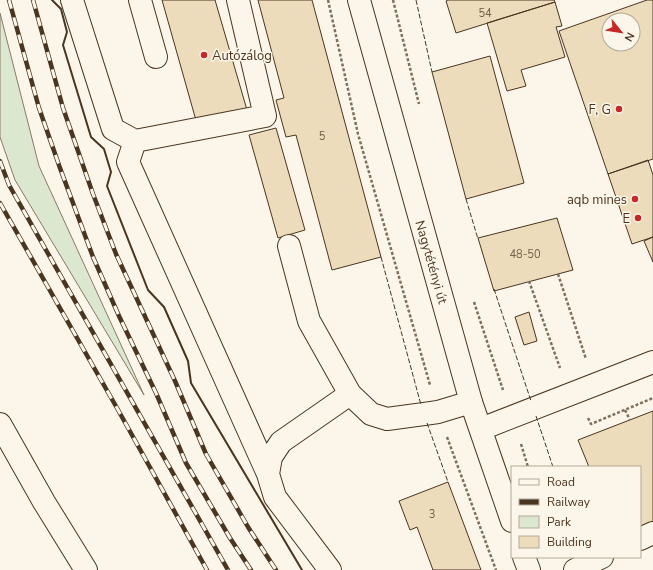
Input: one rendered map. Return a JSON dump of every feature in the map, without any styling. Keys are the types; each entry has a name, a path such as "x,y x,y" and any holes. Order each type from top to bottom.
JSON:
{"main road":[{"path":"72,0 113,129 135,141 265,116 238,0"},
{"path":"140,0 156,57"},
{"name":"Nagytétényi út","path":"359,0 472,402 511,518"},
{"path":"135,141 128,162 268,474 275,497 330,570"},
{"path":"289,246 309,320 350,394 371,414 387,419 438,412 472,402"},
{"path":"481,429 653,362"},
{"path":"268,474 271,457 281,442 350,394"},
{"path":"0,424 44,502 86,570"},
{"path":"641,539 653,533"},
{"path":"524,558 529,570"},
{"path":"575,570 600,558"}],"path":[{"path":"328,0 358,134 438,412 496,570"},
{"path":"393,0 420,105"},
{"path":"558,274 595,384"},
{"path":"529,281 569,395"},
{"path":"473,299 528,466"},
{"path":"590,424 653,398"},
{"path":"625,410 630,420"}],"green space":[{"path":"0,13 39,166 144,395 15,180 0,137"}],"building":[{"name":"Autózálog","path":"162,0 215,0 247,110 197,124"},
{"path":"258,0 312,0 381,257 332,270 296,135 286,137 276,100 284,98"},
{"path":"554,0 555,2 456,33 446,1"},
{"name":"F, G","path":"647,0 653,0 653,159 608,174 559,31 601,16 601,52 641,52 641,12 613,12"},
{"path":"555,2 562,26 556,27 565,57 521,70 526,86 507,91 487,23"},
{"path":"490,56 524,183 466,199 432,72"},
{"path":"276,128 305,230 278,238 249,135"},
{"name":"E","path":"648,160 653,175 653,237 632,244 608,174"},
{"path":"557,218 573,270 494,291 478,238"},
{"path":"653,237 653,262 644,241"},
{"path":"529,312 537,341 524,345 515,317"},
{"path":"653,411 653,526 642,531 641,528 641,466 589,466 578,440"},
{"path":"448,482 481,570 433,570 417,527 410,530 399,501"}],"railway":[{"path":"9,0 39,108 93,257 119,316 156,393 186,463 230,538 251,570"},
{"path":"33,0 63,108 116,254 175,381 206,454 248,527 276,570"},
{"path":"0,161 9,185 228,570"},
{"path":"0,203 207,570"}],"fence":[{"path":"416,0 432,72"},
{"path":"466,199 478,239"},
{"path":"381,257 421,405"},
{"path":"494,289 531,401"},
{"path":"536,416 553,466"},
{"path":"427,423 448,482"}],"wall":[{"path":"52,0 61,9 67,32 63,45 91,137 104,149 111,172 107,186 148,290 164,307 188,361 191,383 302,570"}],"place":[{"name":"Autózálog","path":"204,55"},
{"name":"F, G","path":"619,109"},
{"name":"aqb mines","path":"635,199"},
{"name":"E","path":"638,218"}]}
